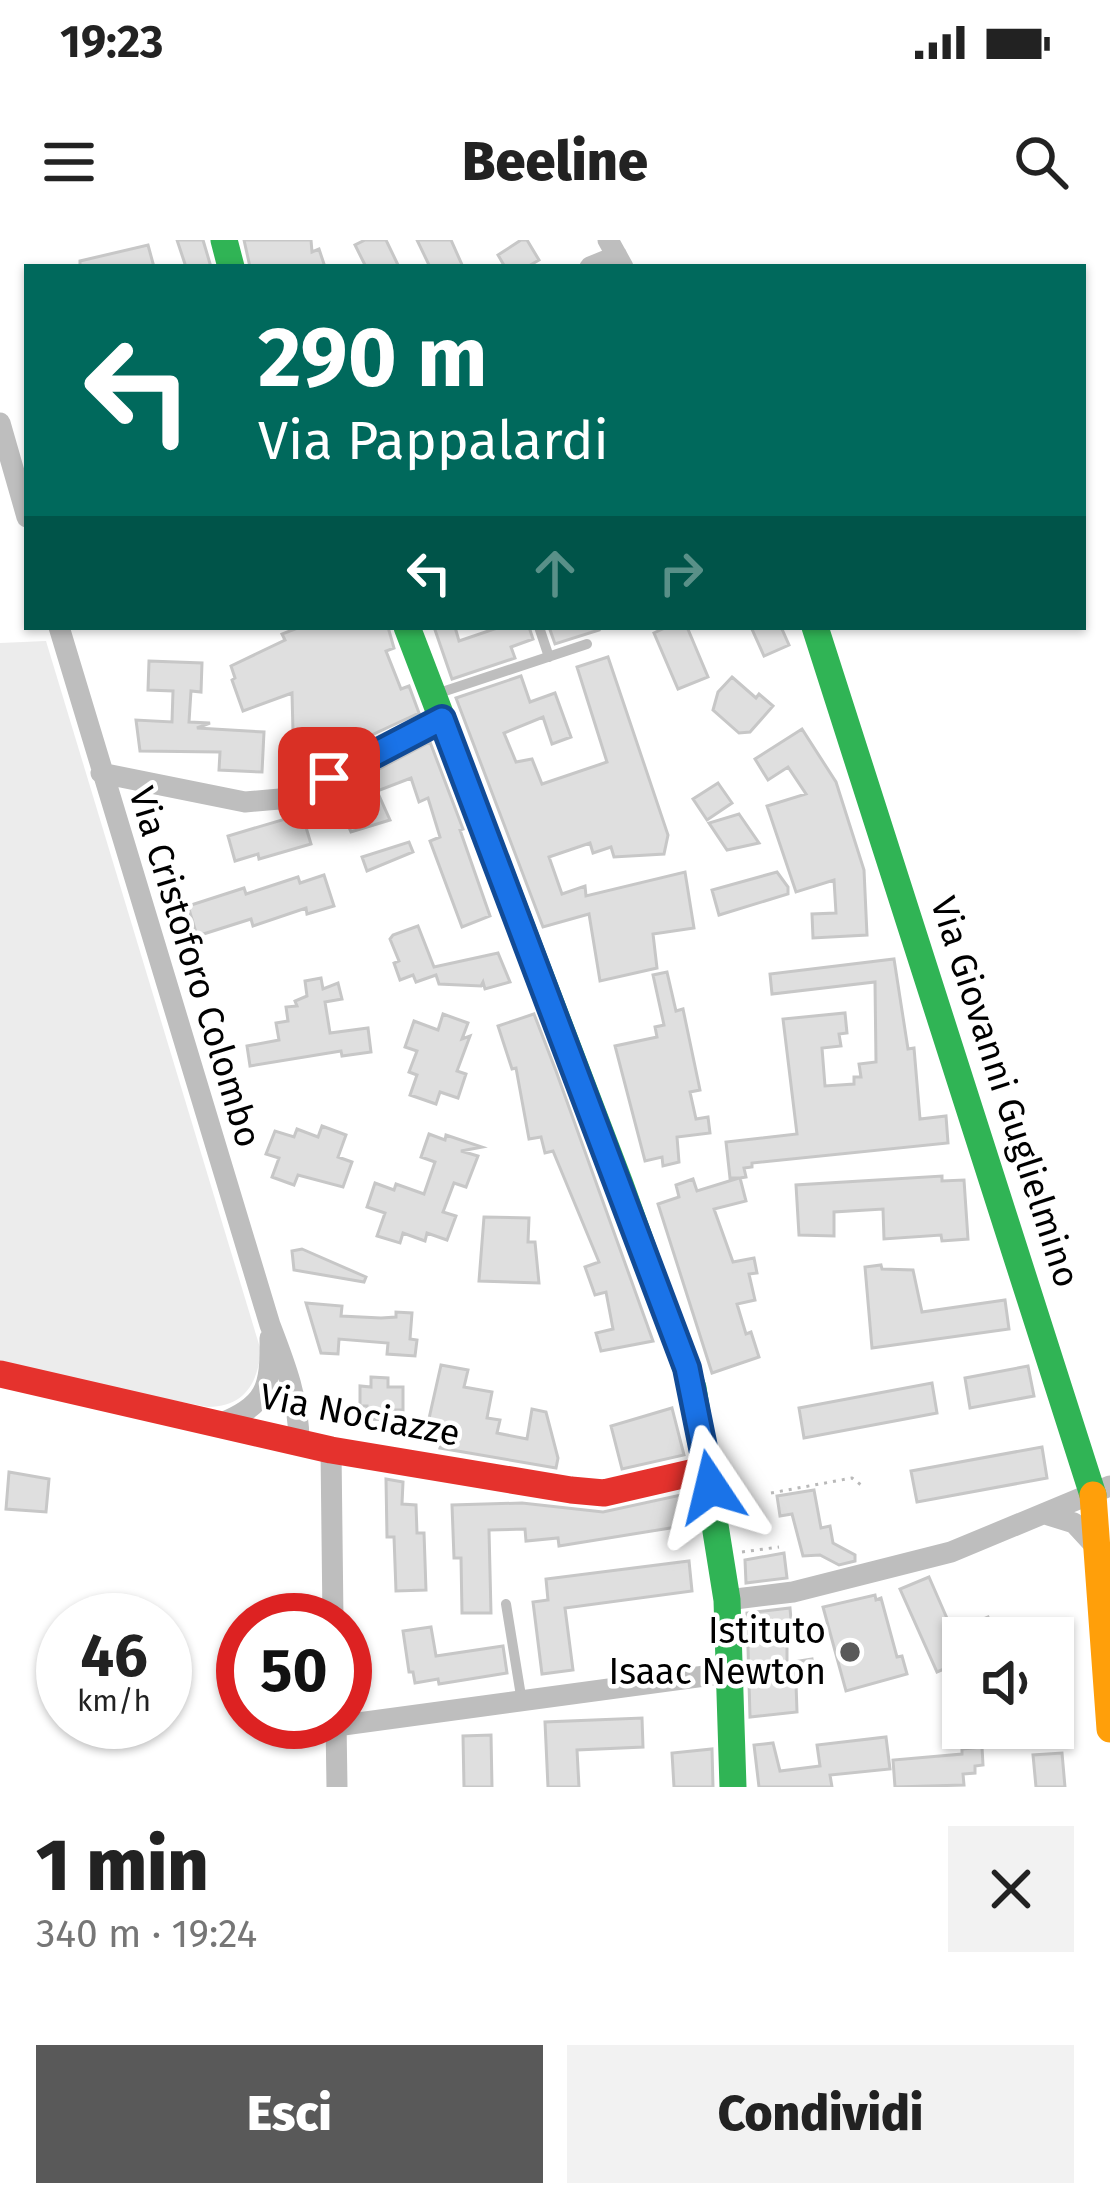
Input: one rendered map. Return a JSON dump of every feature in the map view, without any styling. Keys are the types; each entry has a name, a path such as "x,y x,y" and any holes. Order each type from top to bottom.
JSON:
{"street":[{"path":"0,423 24,507"},
{"name":"Via Cristoforo Colombo","path":"54,630 288,1370 299,1442"},
{"path":"408,630 687,1368 727,1600 733,1787"},
{"name":"Via Giovanni Guglielmino","path":"816,630 1069,1408 1101,1490 1110,1729"},
{"path":"101,773 245,802 291,798 438,707"},
{"path":"255,1423 270,1356 270,1325"},
{"name":"Via Nociazze","path":"0,1374 218,1424 255,1423 332,1450 604,1493 708,1469"},
{"path":"332,1450 333,1593"},
{"path":"727,1600 793,1592 967,1547 1101,1490"},
{"path":"1045,1514 1083,1529 1100,1552"},
{"path":"372,1720 727,1673"},
{"path":"336,1749 337,1787"}],"lane":[{"path":"540,630 549,657"},
{"path":"438,707 587,644"},
{"path":"506,1604 522,1702"}],"path":[{"path":"771,1493 851,1478 865,1488"},
{"path":"741,1552 779,1547"}],"shaded area":[{"path":"46,641 261,1351 252,1383 240,1398 220,1406 0,1367 0,643"}],"building":[{"path":"177,240 203,240 210,264 185,264"},
{"path":"244,240 311,240 312,252 319,249 324,264 249,264"},
{"path":"386,240 398,264 364,264 355,245"},
{"path":"417,240 451,240 462,264 429,264"},
{"path":"527,240 539,260 503,264 498,255"},
{"path":"148,245 153,264 80,264"},
{"path":"292,630 389,630 394,648 386,651 401,689 409,686 419,713 294,771 292,693 243,711 232,680 231,666 285,640 282,634"},
{"path":"435,630 456,630 459,641 491,630 530,630 533,639 511,647 515,658 452,679"},
{"path":"550,630 599,630 555,644"},
{"path":"688,630 708,677 678,689 654,633"},
{"path":"752,630 782,630 789,645 764,656"},
{"path":"608,657 668,835 664,854 614,857 611,847 593,853 590,843 549,857 562,894 585,886 586,896 685,872 694,928 653,934 657,968 600,981 589,914 543,927 456,698 521,676 530,702 555,693 571,737 552,744 543,717 504,733 516,762 532,759 542,784 607,762 577,667"},
{"path":"149,661 202,663 201,692 191,691 189,722 210,723 197,728 264,732 262,772 219,770 220,752 140,751 136,720 172,722 173,691 148,690"},
{"path":"732,677 773,706 750,732 739,733 713,710 718,692"},
{"path":"802,729 836,782 864,870 867,935 813,938 812,914 836,913 834,880 796,892 767,806 806,794 788,767 768,780 755,759"},
{"path":"430,742 490,916 462,927 430,841 440,837 428,798 419,802 411,778 377,791 390,820 351,832 344,816 356,811 345,787"},
{"path":"718,783 732,803 707,820 693,799"},
{"path":"302,814 311,844 235,861 228,836"},
{"path":"739,814 759,843 727,850 709,823"},
{"path":"409,842 413,852 367,871 362,857"},
{"path":"777,872 788,894 719,915 712,890"},
{"path":"324,875 334,906 307,914 306,908 253,926 251,919 197,936 188,906 244,888 246,894 298,877 300,883"},
{"path":"418,926 434,967 498,953 510,982 485,989 483,982 481,986 439,984 436,975 416,982 413,975 400,980 390,939"},
{"path":"894,959 908,1049 914,1048 920,1119 946,1116 948,1143 752,1163 744,1168 746,1177 740,1178 746,1201 714,1209 733,1262 754,1258 757,1273 749,1274 755,1300 737,1304 759,1357 712,1373 658,1204 679,1197 676,1185 693,1179 697,1191 739,1178 730,1178 726,1142 797,1134 783,1019 845,1013 847,1033 839,1034 841,1046 822,1048 825,1086 854,1084 854,1077 861,1077 859,1064 876,1062 875,982 772,994 770,974"},
{"path":"667,972 676,1011 683,1009 700,1090 690,1092 696,1119 708,1117 710,1133 677,1137 679,1162 663,1166 662,1157 645,1161 615,1046 657,1037 655,1027 664,1025 653,975"},
{"path":"321,978 323,989 338,983 342,999 325,1002 330,1033 368,1028 371,1052 342,1056 341,1051 250,1066 247,1046 279,1040 276,1023 288,1021 286,1007 297,1006 295,1001 307,996 305,981"},
{"path":"443,1014 468,1023 462,1039 470,1036 457,1071 466,1074 458,1098 440,1092 436,1104 410,1095 417,1075 409,1072 417,1051 405,1047 414,1021 438,1030"},
{"path":"534,1014 653,1341 601,1351 596,1333 613,1329 606,1292 595,1295 585,1267 599,1262 553,1151 545,1153 541,1137 529,1139 516,1068 512,1069 498,1026"},
{"path":"322,1126 346,1135 338,1157 352,1162 343,1187 298,1175 294,1185 272,1177 279,1158 266,1154 275,1131 294,1137 297,1129 318,1137"},
{"path":"429,1134 482,1147 461,1151 478,1156 466,1187 454,1183 443,1212 456,1216 447,1240 427,1233 425,1241 403,1233 400,1243 377,1236 385,1213 367,1207 375,1183 394,1190 396,1184 424,1194 435,1162 421,1157"},
{"path":"942,1176 942,1181 964,1180 968,1239 942,1241 941,1235 884,1239 883,1209 834,1212 834,1236 799,1235 796,1185"},
{"path":"484,1217 529,1218 528,1242 535,1242 539,1283 479,1281"},
{"path":"302,1249 366,1277 364,1282 294,1270 292,1251"},
{"path":"881,1265 882,1269 913,1270 922,1312 1005,1300 1009,1329 872,1348 865,1267"},
{"path":"306,1303 342,1306 341,1316 381,1318 412,1313 410,1339 417,1340 415,1356 387,1354 388,1343 339,1339 338,1354 321,1353"},
{"path":"441,1365 468,1370 464,1387 492,1392 487,1418 500,1420 497,1433 527,1439 532,1409 546,1412 558,1458 556,1468 440,1448 447,1426 428,1423"},
{"path":"1028,1366 1034,1396 970,1408 965,1378"},
{"path":"371,1377 388,1378 388,1387 403,1387 403,1410 396,1410 396,1420 367,1419 367,1406 360,1406 360,1386 371,1387"},
{"path":"932,1383 937,1413 804,1438 799,1408"},
{"path":"672,1408 684,1455 622,1469 611,1426"},
{"path":"1042,1447 1047,1478 917,1502 911,1471"},
{"path":"9,1472 49,1479 46,1512 6,1509"},
{"path":"386,1479 403,1482 402,1504 416,1505 417,1533 424,1533 426,1590 396,1591 394,1537 387,1537"},
{"path":"814,1490 821,1528 830,1526 833,1543 855,1555 855,1561 839,1565 820,1555 803,1556 792,1514 780,1516 777,1496"},
{"path":"690,1493 695,1524 559,1546 558,1538 526,1541 525,1529 489,1530 491,1613 462,1613 461,1558 454,1558 452,1505 522,1503 603,1512"},
{"path":"784,1553 787,1578 746,1583 745,1560"},
{"path":"689,1561 692,1591 565,1608 573,1670 542,1674 533,1602 548,1600 546,1579"},
{"path":"929,1577 946,1617 942,1617 942,1670 937,1672 900,1589"},
{"path":"875,1595 876,1600 881,1598 897,1657 902,1656 907,1674 846,1691 823,1607"},
{"path":"790,1608 787,1663 812,1659 815,1681 796,1683 797,1712 750,1717 747,1613"},
{"path":"431,1627 436,1656 503,1646 507,1673 415,1683 403,1631"},
{"path":"642,1718 643,1747 577,1750 579,1787 548,1787 545,1722"},
{"path":"491,1735 492,1787 464,1787 463,1736"},
{"path":"886,1737 890,1769 830,1775 832,1787 759,1787 754,1745 773,1743 780,1771 820,1766 817,1745"},
{"path":"712,1749 713,1787 674,1787 672,1753"},
{"path":"962,1749 982,1749 983,1765 975,1766 975,1773 963,1774 964,1785 895,1787 893,1760 962,1754"},
{"path":"1062,1753 1065,1787 1036,1787 1033,1755"}],"traffic: fast":[{"path":"224,240 230,264"},
{"path":"408,630 693,1388 727,1600 733,1787"},
{"path":"816,630 1093,1495"}],"traffic: slow":[{"path":"1093,1495 1110,1729"}],"traffic: jam":[{"path":"0,1374 331,1450 571,1490 604,1493 708,1469"}],"place":[{"name":"Istituto Isaac Newton","path":"850,1652"}],"route":[{"path":"329,778 442,719 687,1368 711,1487"}]}
